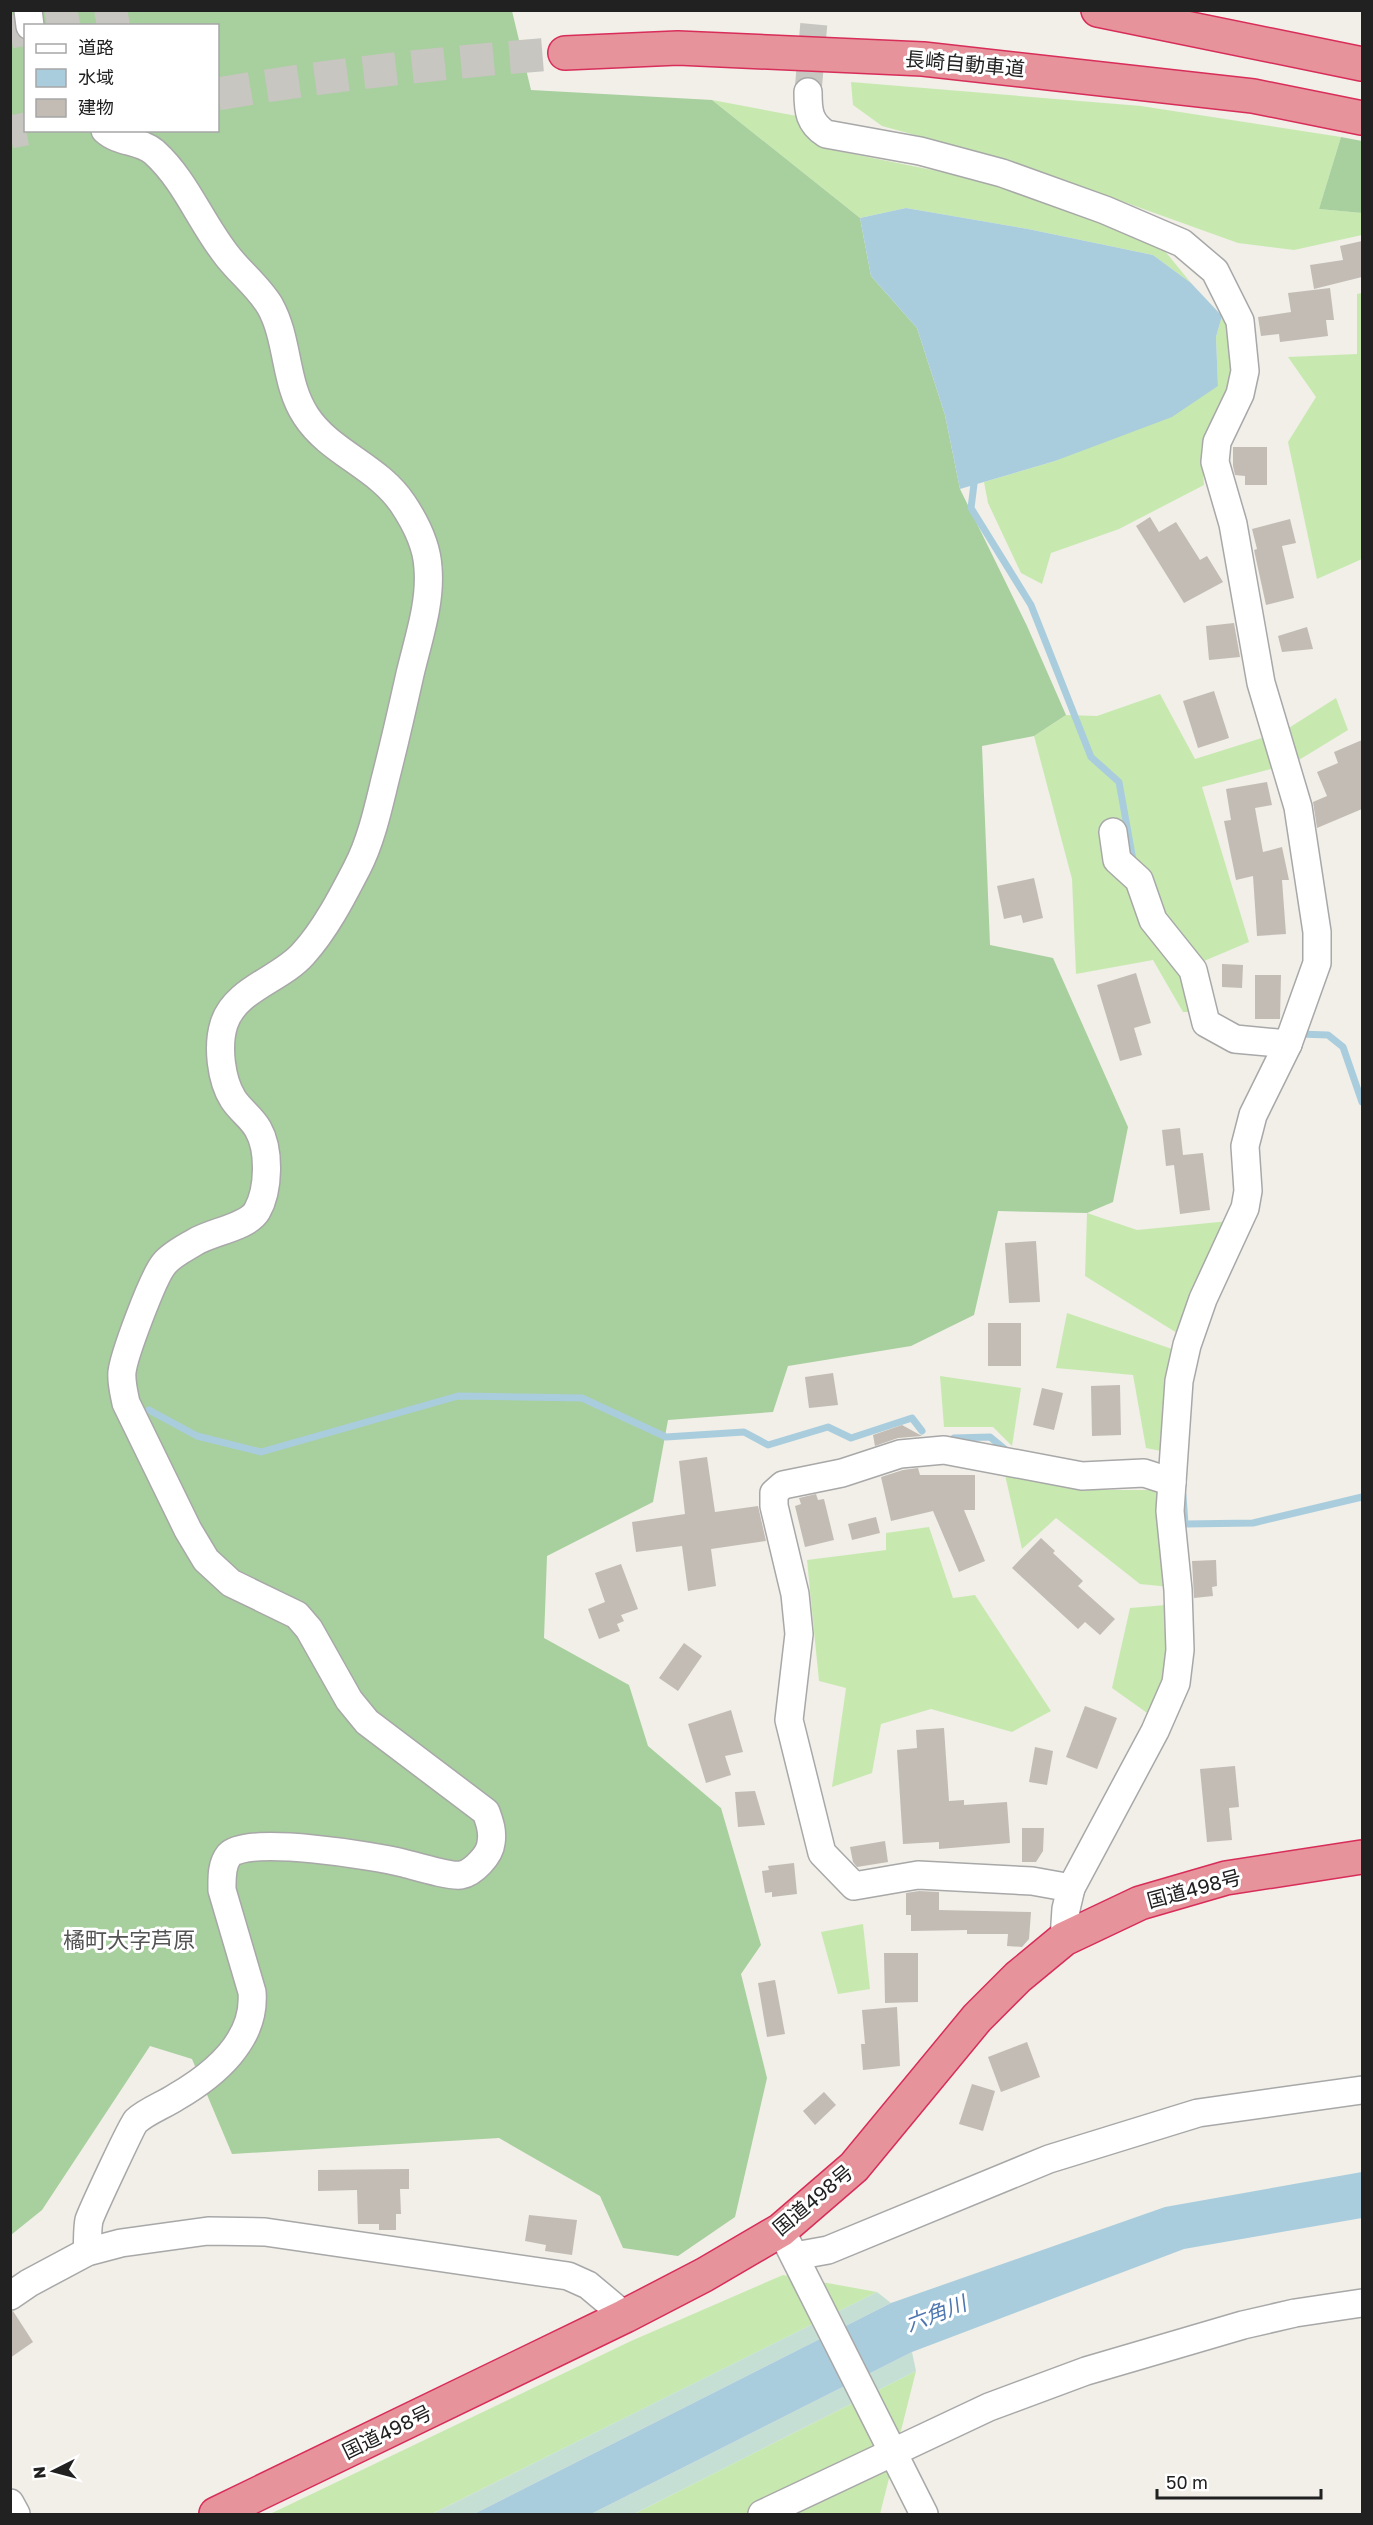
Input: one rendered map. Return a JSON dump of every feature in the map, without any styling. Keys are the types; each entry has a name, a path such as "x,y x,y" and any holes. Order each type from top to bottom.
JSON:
{"highway":[{"path":"1098,10 1362,64"},
{"name":"長崎自動車道","path":"565,53 678,48 923,59 1253,96 1362,118"},
{"name":"国道498号","path":"216,2514 625,2316 704,2275 792,2251 854,2167 977,2018 1018,1977 1064,1939 1140,1903 1226,1878 1362,1857"}],"street":[{"path":"808,92 808,111 815,127 826,134 920,151 1002,173 1105,210 1182,243 1215,271 1240,321 1245,371 1240,394 1217,442 1215,462 1233,524 1261,683 1298,807 1317,932 1317,963 1292,1033 1253,1115 1245,1146 1248,1191 1245,1208 1203,1299 1187,1344 1179,1381 1170,1511 1178,1590 1180,1650 1176,1683 1155,1731 1071,1888 1066,1909 1064,1939"},
{"path":"87,2252 89,2220 135,2121 186,2091 208,2075 235,2048 248,2030 254,2009 252,1992 222,1890 221,1873 229,1856 240,1848 273,1845 392,1860 461,1875 476,1868 491,1846 491,1826 486,1812 367,1722 349,1700 309,1629 297,1615 231,1583 206,1560 188,1530 126,1403 123,1390 122,1371 154,1280 165,1262 198,1240 248,1220 257,1212 267,1179 264,1143 257,1126 235,1102 226,1086 221,1051 224,1024 236,1002 283,973 305,952 329,917 359,865 377,815 400,720 426,605 429,571 426,549 402,502 372,471 326,439 306,417 296,397 278,328 269,305 223,251 175,173 149,148 111,136 107,132"},
{"path":"1113,832 1117,860 1139,880 1153,920 1193,970 1206,1023 1235,1039 1292,1033"},
{"path":"1071,1888 1032,1881 918,1875 854,1886 822,1852 789,1720 799,1634 795,1594 774,1506 774,1493 783,1485 842,1473 900,1454 944,1450 1082,1476 1144,1473 1172,1482"},
{"path":"924,2514 792,2251 828,2250 1049,2159 1198,2113 1362,2090"},
{"path":"10,2296 87,2252 121,2243 208,2231 265,2232 568,2276 588,2285 625,2316"},
{"path":"762,2514 890,2450 989,2407 1147,2351 1295,2313 1362,2303"},
{"path":"10,2503 16,2514"}],"green space":[{"path":"11,11 512,11 531,90 712,100 860,218 871,276 917,328 945,415 960,489 1027,626 1066,715 1034,736 982,746 990,945 1053,958 1128,1127 1113,1202 1087,1213 998,1211 974,1315 911,1346 788,1366 773,1412 668,1420 653,1502 547,1556 544,1638 629,1685 648,1746 721,1808 761,1945 741,1974 767,2078 735,2217 678,2256 623,2248 600,2196 499,2138 232,2154 192,2059 150,2046 42,2210 11,2235"},
{"path":"851,82 1141,106 1341,137 1319,209 1362,213 1362,235 1294,250 1238,243 1010,161 882,126 853,105"},
{"path":"712,100 797,116 823,148 1002,184 1160,245 1191,283 1153,255 1028,229 906,208 860,218"},
{"path":"1341,137 1362,141 1362,213 1319,209"},
{"path":"1362,293 1362,559 1317,579 1288,442 1316,397 1288,357 1357,354 1357,294"},
{"path":"1222,316 1234,333 1237,374 1229,396 1201,447 1204,485 1119,529 1051,553 1042,584 1021,573 988,503 984,482 1055,461 1218,386 1216,337"},
{"path":"1160,694 1195,759 1284,731 1336,698 1348,730 1294,763 1202,787 1249,942 1185,969 1196,1012 1183,1012 1153,960 1076,974 1072,879 1034,736 1066,715 1097,716"},
{"path":"1087,1213 1137,1230 1229,1221 1177,1333 1085,1276"},
{"path":"1067,1313 1172,1349 1166,1452 1146,1448 1133,1375 1056,1368"},
{"path":"940,1376 1021,1388 1012,1446 993,1427 944,1427"},
{"path":"1005,1475 1081,1490 1158,1490 1170,1587 1140,1584 1056,1518 1022,1549"},
{"path":"929,1527 953,1598 975,1595 1051,1711 1012,1732 931,1709 881,1724 872,1773 832,1787 846,1688 819,1681 807,1560 886,1550 886,1533"},
{"path":"1166,1605 1169,1669 1150,1715 1112,1688 1130,1608"},
{"path":"863,1924 870,1989 838,1994 821,1932"},
{"path":"783,2275 877,2292 432,2514 270,2514 631,2341"},
{"path":"877,2292 891,2303 474,2514 432,2514"},
{"path":"912,2352 916,2371 634,2514 591,2514"},
{"path":"916,2371 880,2514 634,2514"}],"water":[{"path":"906,208 1028,229 1153,255 1191,283 1222,316 1216,337 1218,386 1172,417 1055,461 960,489 945,415 917,328 871,276 860,218"},
{"name":"六角川","path":"1362,2172 1362,2218 1184,2249 912,2352 591,2514 474,2514 891,2303 1165,2207"}],"building":[{"path":"1362,241 1362,277 1314,289 1310,265 1343,260 1340,246"},
{"path":"1330,288 1334,320 1326,320 1328,336 1280,342 1279,334 1261,336 1258,317 1291,312 1288,293"},
{"path":"1233,447 1267,447 1267,485 1245,485 1245,476 1235,475"},
{"path":"1150,517 1159,532 1176,522 1200,560 1207,556 1223,582 1184,603 1136,526"},
{"path":"1290,519 1296,543 1282,546 1294,598 1266,605 1254,550 1257,549 1252,529"},
{"path":"1234,623 1240,657 1209,660 1206,626"},
{"path":"1307,627 1313,649 1282,652 1278,636"},
{"path":"1214,691 1229,738 1198,748 1183,701"},
{"path":"1362,740 1362,809 1317,828 1313,802 1327,796 1317,772 1338,763 1334,752"},
{"path":"1267,782 1272,805 1255,808 1263,852 1282,847 1289,880 1282,880 1286,934 1257,936 1253,876 1236,880 1224,821 1231,820 1226,789"},
{"path":"1034,878 1043,918 1023,923 1021,915 1004,919 997,886"},
{"path":"1222,964 1243,965 1242,988 1222,987"},
{"path":"1136,973 1151,1023 1134,1028 1142,1055 1120,1061 1097,985"},
{"path":"1255,975 1281,975 1280,1019 1255,1019"},
{"path":"1180,1128 1183,1155 1203,1153 1210,1210 1180,1214 1174,1165 1166,1166 1162,1130"},
{"path":"1036,1241 1040,1302 1009,1303 1005,1243"},
{"path":"988,1323 1021,1323 1021,1366 988,1366"},
{"path":"833,1373 838,1405 809,1408 805,1377"},
{"path":"1120,1385 1121,1435 1092,1436 1091,1386"},
{"path":"1042,1388 1063,1393 1054,1430 1033,1425"},
{"path":"902,1425 922,1436 898,1438 875,1446 873,1435"},
{"path":"707,1457 715,1512 758,1506 766,1541 711,1549 716,1586 688,1591 682,1546 636,1552 632,1522 685,1514 679,1461"},
{"path":"918,1468 920,1475 975,1475 975,1510 964,1510 985,1561 959,1572 933,1511 891,1521 881,1477"},
{"path":"816,1494 818,1500 824,1499 834,1540 805,1547 795,1506 801,1504 799,1498"},
{"path":"876,1517 880,1533 852,1540 848,1524"},
{"path":"1041,1538 1055,1551 1053,1553 1083,1581 1078,1586 1115,1619 1100,1635 1085,1622 1078,1629 1012,1568"},
{"path":"1216,1560 1217,1586 1212,1587 1213,1596 1194,1598 1192,1561"},
{"path":"621,1564 638,1609 621,1615 624,1621 617,1624 620,1631 599,1639 588,1609 605,1602 595,1573"},
{"path":"684,1643 702,1656 678,1691 659,1678"},
{"path":"1085,1706 1117,1718 1097,1769 1066,1757"},
{"path":"731,1710 743,1752 725,1756 731,1775 706,1783 688,1724"},
{"path":"944,1728 949,1801 964,1800 964,1805 1007,1802 1010,1843 939,1849 939,1842 903,1844 897,1750 917,1748 916,1730"},
{"path":"1035,1747 1053,1751 1047,1785 1029,1782"},
{"path":"1235,1766 1239,1807 1229,1808 1232,1840 1207,1842 1200,1769"},
{"path":"755,1791 765,1825 738,1827 735,1792"},
{"path":"1022,1828 1044,1828 1043,1851 1036,1862 1022,1862"},
{"path":"885,1841 888,1862 857,1867 853,1862 850,1847"},
{"path":"794,1863 797,1894 772,1897 772,1892 765,1893 762,1871 769,1870 768,1866"},
{"path":"939,1892 939,1910 1031,1912 1029,1939 1022,1947 1007,1946 1008,1934 967,1934 967,1930 911,1931 911,1915 906,1915 906,1893"},
{"path":"884,1953 918,1953 918,2002 885,2003"},
{"path":"775,1980 785,2034 767,2037 758,1983"},
{"path":"897,2007 900,2066 863,2070 861,2044 865,2044 862,2010"},
{"path":"1027,2042 1040,2077 1001,2092 988,2057"},
{"path":"972,2084 995,2091 983,2131 959,2124"},
{"path":"824,2092 836,2105 815,2125 803,2111"},
{"path":"409,2169 409,2189 400,2189 401,2214 396,2214 396,2230 379,2230 379,2224 358,2224 357,2190 318,2191 318,2170"},
{"path":"529,2215 577,2220 572,2255 545,2251 546,2245 525,2241"},
{"path":"13,2311 33,2342 10,2358 10,2312"}],"waterway":[{"path":"975,476 971,508 1031,605 1091,757 1119,782 1133,860"},
{"path":"1299,1034 1328,1035 1343,1047 1362,1102"},
{"path":"149,1410 197,1436 261,1452 458,1396 582,1398 666,1437 744,1432 768,1445 828,1427 851,1438 912,1418 922,1431"},
{"path":"954,1438 990,1437 1007,1451"},
{"path":"1183,1495 1185,1524 1253,1523 1362,1497"}],"tunnel":[{"path":"58,24 137,10"},
{"path":"808,92 815,10"},
{"path":"10,32 24,29"},
{"path":"219,94 391,69 565,53"},
{"path":"10,132 24,129"}],"district":[{"name":"橘町大字芦原","path":"129,1940"}]}
